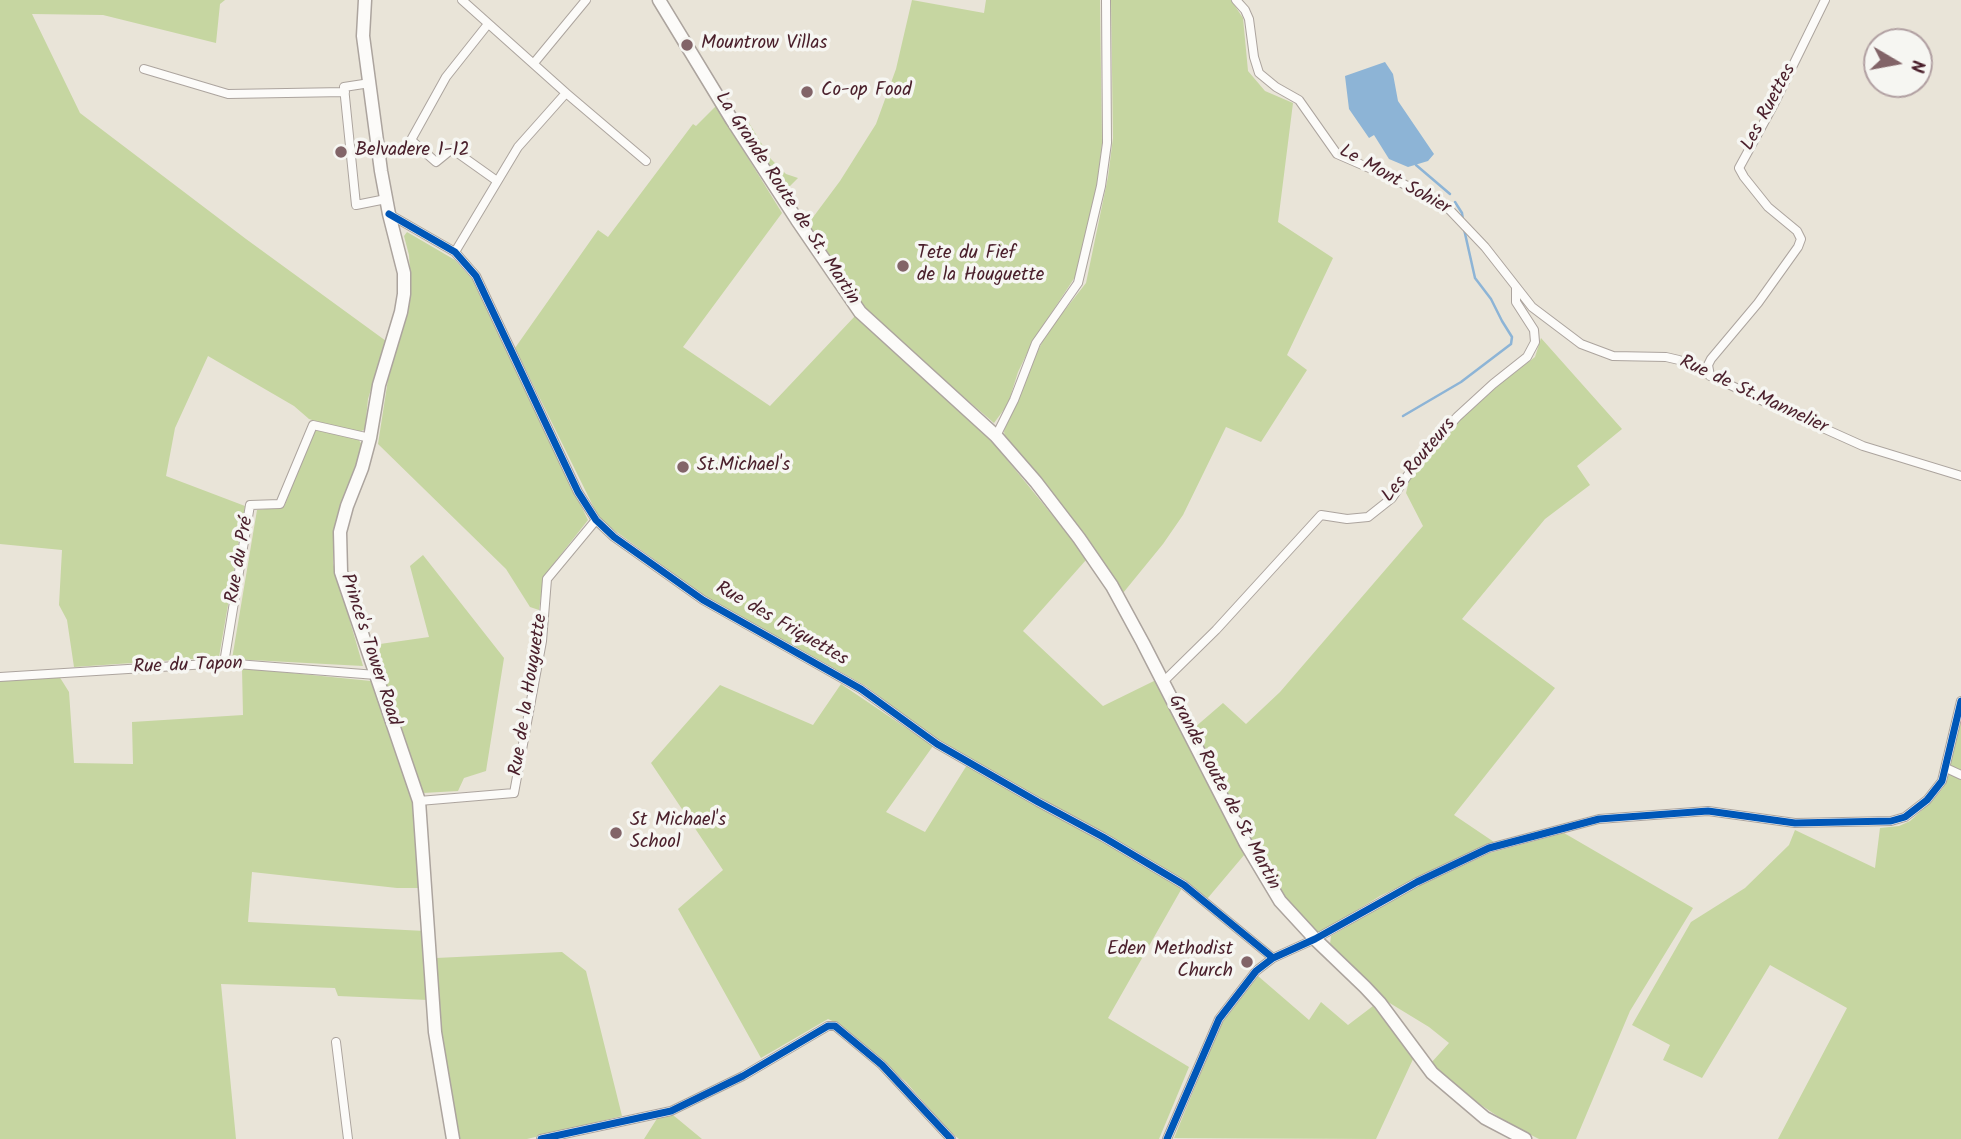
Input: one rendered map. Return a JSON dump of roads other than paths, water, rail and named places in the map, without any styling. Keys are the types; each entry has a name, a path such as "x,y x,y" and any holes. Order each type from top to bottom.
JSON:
{"main road":[{"name":"Prince's Tower Road","path":"365,0 363,36 386,199 404,273 404,294 379,385 362,468 340,532 341,572 419,801 435,1032 453,1139"},
{"name":"La Grande Route de St. Martin","path":"659,0 732,120 860,312 996,436"},
{"name":"Grande Route de St Martin","path":"996,436 1036,482 1112,586 1164,681 1246,844 1280,901 1380,1003 1432,1073 1485,1118 1525,1139"}],"street":[{"path":"534,63 586,0"},
{"path":"996,436 1014,400 1036,343 1078,283 1101,186 1107,143 1105,0"},
{"name":"Le Mont Sohier","path":"1236,0 1249,19 1259,73 1299,100 1337,154 1446,206 1466,226"},
{"name":"Les Ruettes","path":"1710,376 1711,359 1758,303 1801,239 1797,231 1768,207 1739,168 1825,0"},
{"path":"467,1 488,24 646,161"},
{"path":"488,24 446,77 411,139 436,162 452,149 497,181"},
{"path":"144,69 228,94 345,92"},
{"path":"370,83 344,87 356,205 386,199"},
{"path":"455,252 518,147 566,93"},
{"path":"351,154 373,149"},
{"name":"Rue des Friquettes","path":"389,214 455,252 476,276 578,492 596,520 614,537 704,600 861,689 937,744 1184,885 1273,958"},
{"name":"Rue de St.Mannelier","path":"1466,226 1539,313 1581,344 1613,356 1665,357 1679,360 1863,446 1961,476"},
{"name":"Les Routeurs","path":"1164,681 1216,630 1321,515 1347,519 1368,517 1392,498 1414,466 1457,417 1527,357 1535,342 1534,330 1516,302 1516,288"},
{"name":"Rue du Pré","path":"224,663 250,505 280,504 313,425 370,438"},
{"name":"Rue de la Houguette","path":"419,801 514,793 542,641 547,579 596,520"},
{"name":"Rue du Tapon","path":"0,677 224,663 376,675"},
{"path":"1167,1139 1219,1019 1256,971 1273,958 1315,939 1418,882 1489,849 1600,819 1708,811 1796,823 1891,821 1905,817 1927,800 1942,781 1961,701"},
{"path":"1946,768 1961,775"},
{"path":"541,1139 671,1111 743,1076 828,1026 835,1026 882,1065 951,1139"},
{"path":"336,1042 348,1139"}],"water":[{"path":"1385,62 1393,74 1398,101 1434,154 1428,161 1408,167 1389,159 1374,135 1369,138 1349,109 1345,76"}],"waterway":[{"path":"1416,165 1450,194"},
{"path":"1455,202 1463,220"},
{"path":"1403,416 1461,382 1511,344 1512,337 1491,299 1475,278 1464,229"}],"place":[{"name":"Mountrow Villas","path":"687,45"},
{"name":"Co-op Food","path":"807,92"},
{"name":"Belvadere 1-12","path":"341,152"},
{"name":"Tete du Fief de la Houguette","path":"903,266"},
{"name":"St.Michael's","path":"683,467"},
{"name":"St Michael's School","path":"616,833"},
{"name":"Eden Methodist Church","path":"1247,962"}]}
